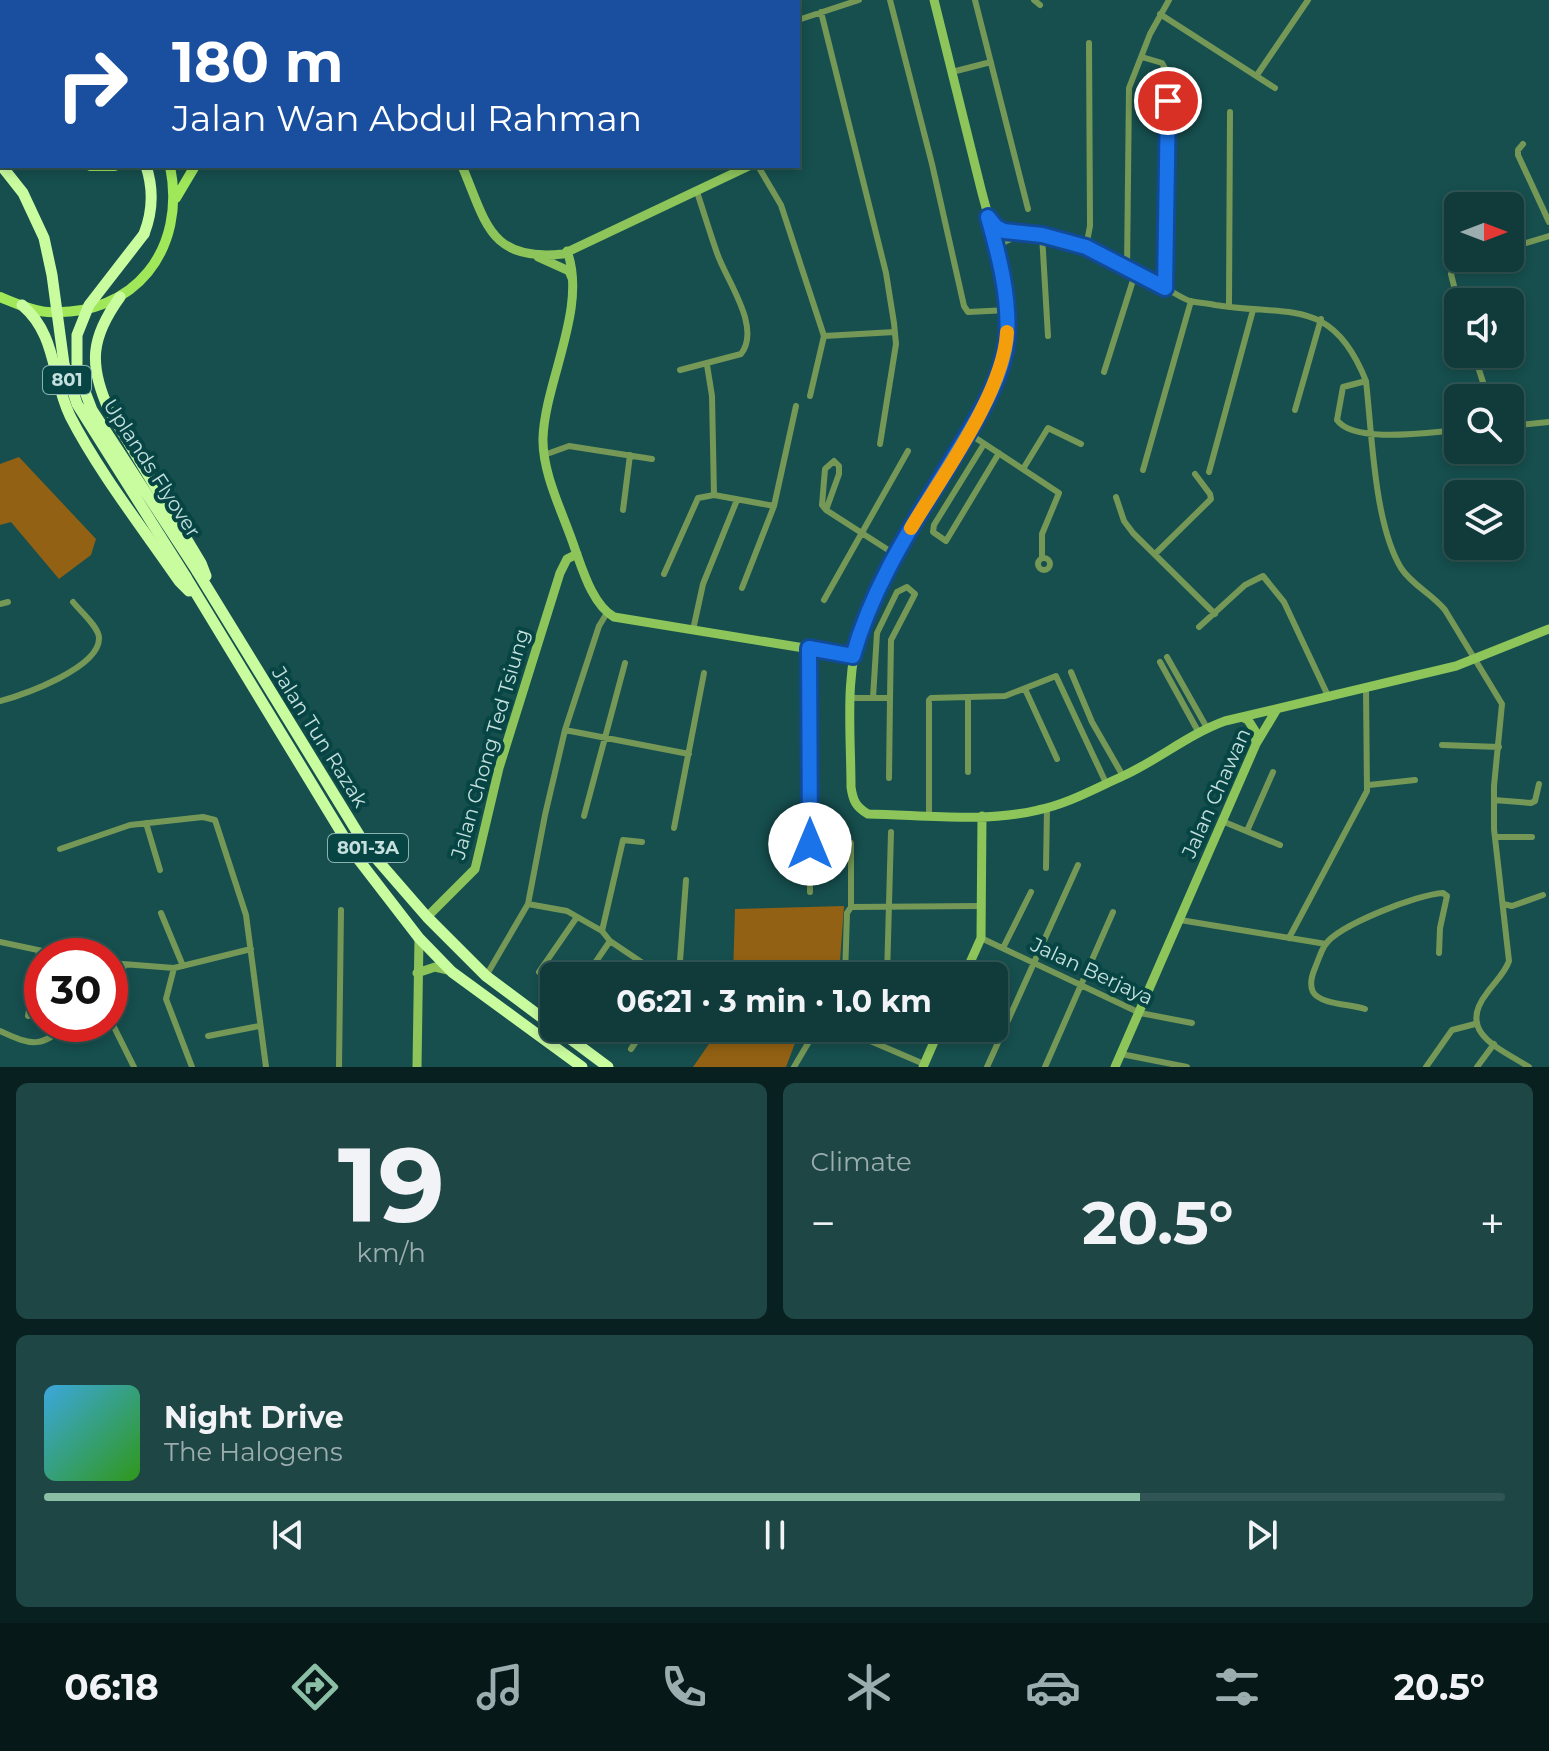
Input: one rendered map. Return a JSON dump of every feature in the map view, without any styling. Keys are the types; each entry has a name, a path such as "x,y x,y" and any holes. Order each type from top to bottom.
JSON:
{"highway":[{"name":"Uplands Flyover","path":"3,168 23,193 44,238 71,392 87,423 186,577"},
{"name":"Uplands Flyover","path":"146,168 152,196 144,234 89,305 77,335 77,371 92,410 197,571"},
{"path":"120,297 97,337 95,361 101,393 201,563 214,598"},
{"path":"22,305 45,333 56,380 71,417 112,484 179,581 201,602"},
{"name":"Jalan Tun Razak","path":"197,571 367,848 427,917 486,976 608,1067"},
{"name":"Jalan Tun Razak","path":"186,577 355,855 419,938 452,972 582,1067"}],"main road":[{"path":"3,299 45,312 86,309 120,297 145,277 156,262 172,222 174,202 170,168"},
{"path":"174,202 194,168"}],"street":[{"path":"800,19 859,0"},
{"path":"890,0 964,306 968,312 1008,310"},
{"path":"934,0 999,261 1008,310 1007,339 1002,363 988,396 873,596 853,656 851,787 855,804 868,814 1001,816 1047,808 1123,776 1203,731 1240,717 1366,689 1474,660 1549,629"},
{"path":"975,0 1028,209"},
{"path":"1127,270 1129,88 1160,14 1169,0"},
{"path":"1257,75 1308,0"},
{"path":"821,12 886,273 895,332 896,344 880,444"},
{"path":"1160,14 1275,88"},
{"path":"1086,247 1090,226 1089,43"},
{"path":"1142,57 1162,63 1168,74 1165,288"},
{"path":"952,72 991,62"},
{"path":"1229,307 1230,112"},
{"path":"1523,144 1518,155 1549,222"},
{"path":"463,168 486,223 497,240 510,249 554,255 745,168"},
{"path":"759,168 781,205 824,336 810,396"},
{"path":"680,370 741,354 749,334 737,295 717,256 697,192"},
{"path":"988,217 1004,231 1042,235 1086,247 1191,301 1301,313 1321,319 1346,347 1366,381 1380,495 1394,552 1411,580 1445,610 1502,704 1494,800 1508,966 1481,999 1474,1020 1452,1030 1426,1067"},
{"path":"999,261 1004,242 1026,233"},
{"path":"601,235 581,253 573,277 563,349 544,426 544,455 550,481 597,599 614,617 853,656"},
{"path":"1042,235 1048,336"},
{"path":"1524,244 1549,236"},
{"path":"567,251 573,277"},
{"path":"533,254 569,271 573,277"},
{"path":"1104,372 1135,274"},
{"path":"1143,470 1191,301"},
{"path":"1209,472 1253,310"},
{"path":"1295,410 1321,319"},
{"path":"824,336 895,332"},
{"path":"707,365 712,396 714,495"},
{"path":"1366,381 1343,387 1337,420 1342,427 1373,435 1444,431"},
{"path":"742,588 774,506 796,406"},
{"path":"1524,425 1549,422"},
{"path":"1023,469 1048,428 1081,444"},
{"path":"968,433 1059,493 1042,534 1042,558"},
{"path":"984,444 934,525 933,532 946,541 999,453"},
{"path":"544,455 569,446 652,459"},
{"path":"824,600 908,451"},
{"path":"623,510 630,455"},
{"path":"826,510 839,474 839,466 834,461 825,469 822,505 826,510 861,535 896,555"},
{"path":"1155,554 1211,499 1195,474"},
{"path":"664,574 698,498 714,495 774,506"},
{"path":"1116,497 1127,526 1215,614"},
{"path":"693,630 703,584 737,500"},
{"name":"Jalan Chong Ted Tsiung","path":"427,917 475,869 499,768 563,566 569,530"},
{"path":"563,566 578,557"},
{"path":"1199,627 1252,580 1258,576 1267,579 1284,602 1329,698"},
{"path":"873,698 877,633 897,592 907,587 915,594 891,640 889,778"},
{"path":"0,604 8,602"},
{"path":"0,701 55,681 83,662 99,640 98,633 73,602"},
{"path":"486,976 528,904 565,730 599,626 607,613"},
{"path":"809,648 810,892"},
{"path":"1163,659 1203,731"},
{"path":"584,816 625,663"},
{"path":"1071,672 1092,722 1123,776"},
{"path":"674,828 704,673"},
{"path":"929,815 929,700 935,697 1005,696 1056,676 1106,783"},
{"path":"1025,689 1057,759"},
{"path":"1289,938 1369,785 1366,689"},
{"path":"968,697 968,772"},
{"path":"850,698 890,698"},
{"name":"Jalan Chawan","path":"1115,1067 1256,744 1277,709"},
{"path":"1240,717 1248,720 1255,731 1256,744"},
{"path":"565,730 689,754"},
{"path":"1442,745 1499,747"},
{"path":"1247,831 1273,772"},
{"path":"1369,785 1415,780"},
{"path":"1494,800 1531,803 1535,801 1539,784"},
{"path":"1046,868 1047,808"},
{"path":"970,962 981,938 982,816"},
{"path":"60,849 130,825 203,817 215,820 243,902 266,1067"},
{"path":"810,819 834,820"},
{"path":"1222,821 1280,845"},
{"path":"146,823 160,870"},
{"path":"888,962 891,832"},
{"path":"1495,837 1532,837"},
{"path":"602,931 623,840 642,842"},
{"path":"845,962 847,913 851,907 851,843"},
{"path":"987,1067 1078,865"},
{"path":"680,962 686,880"},
{"path":"1003,948 1031,892"},
{"path":"1365,1009 1329,1001 1315,995 1312,989 1313,974 1326,944 1340,930 1433,893 1443,893 1447,896 1440,928 1439,953"},
{"path":"1503,904 1512,906 1543,895"},
{"path":"528,904 555,907 577,917 602,931 610,941 640,962"},
{"path":"851,907 981,906"},
{"path":"339,1067 341,910"},
{"path":"1045,1067 1113,912"},
{"path":"161,913 183,966"},
{"path":"539,972 577,917"},
{"path":"1180,920 1326,944"},
{"path":"417,1067 419,938"},
{"name":"Jalan Berjaya","path":"981,938 1140,1013 1192,1023"},
{"path":"596,962 610,941"},
{"path":"0,942 24,948"},
{"path":"128,965 174,968 251,949"},
{"path":"417,973 435,967 452,972"},
{"path":"174,968 166,999 192,1067"},
{"path":"1474,1020 1494,1044 1529,1067"},
{"path":"208,1036 259,1026"},
{"path":"0,1031 24,1041"},
{"path":"123,1042 134,1067"},
{"path":"631,1049 636,1042"},
{"path":"794,1067 809,1042"},
{"path":"871,1042 923,1066 934,1042"},
{"path":"1477,1067 1494,1044"},
{"path":"1121,1054 1187,1067"}],"shaded area":[{"path":"19,457 96,539 91,555 59,579 11,522 0,525 0,464"},
{"path":"844,906 840,962 733,962 735,909"},
{"path":"710,1042 796,1042 786,1067 693,1067"}],"slow traffic":[{"path":"911,528 988,396 1002,363 1007,332"}],"route":[{"path":"810,844 809,648 853,656 862,624 885,572 968,433 998,373 1007,339 1008,310 988,217 1004,231 1066,239 1086,247 1165,288 1168,101"}]}
